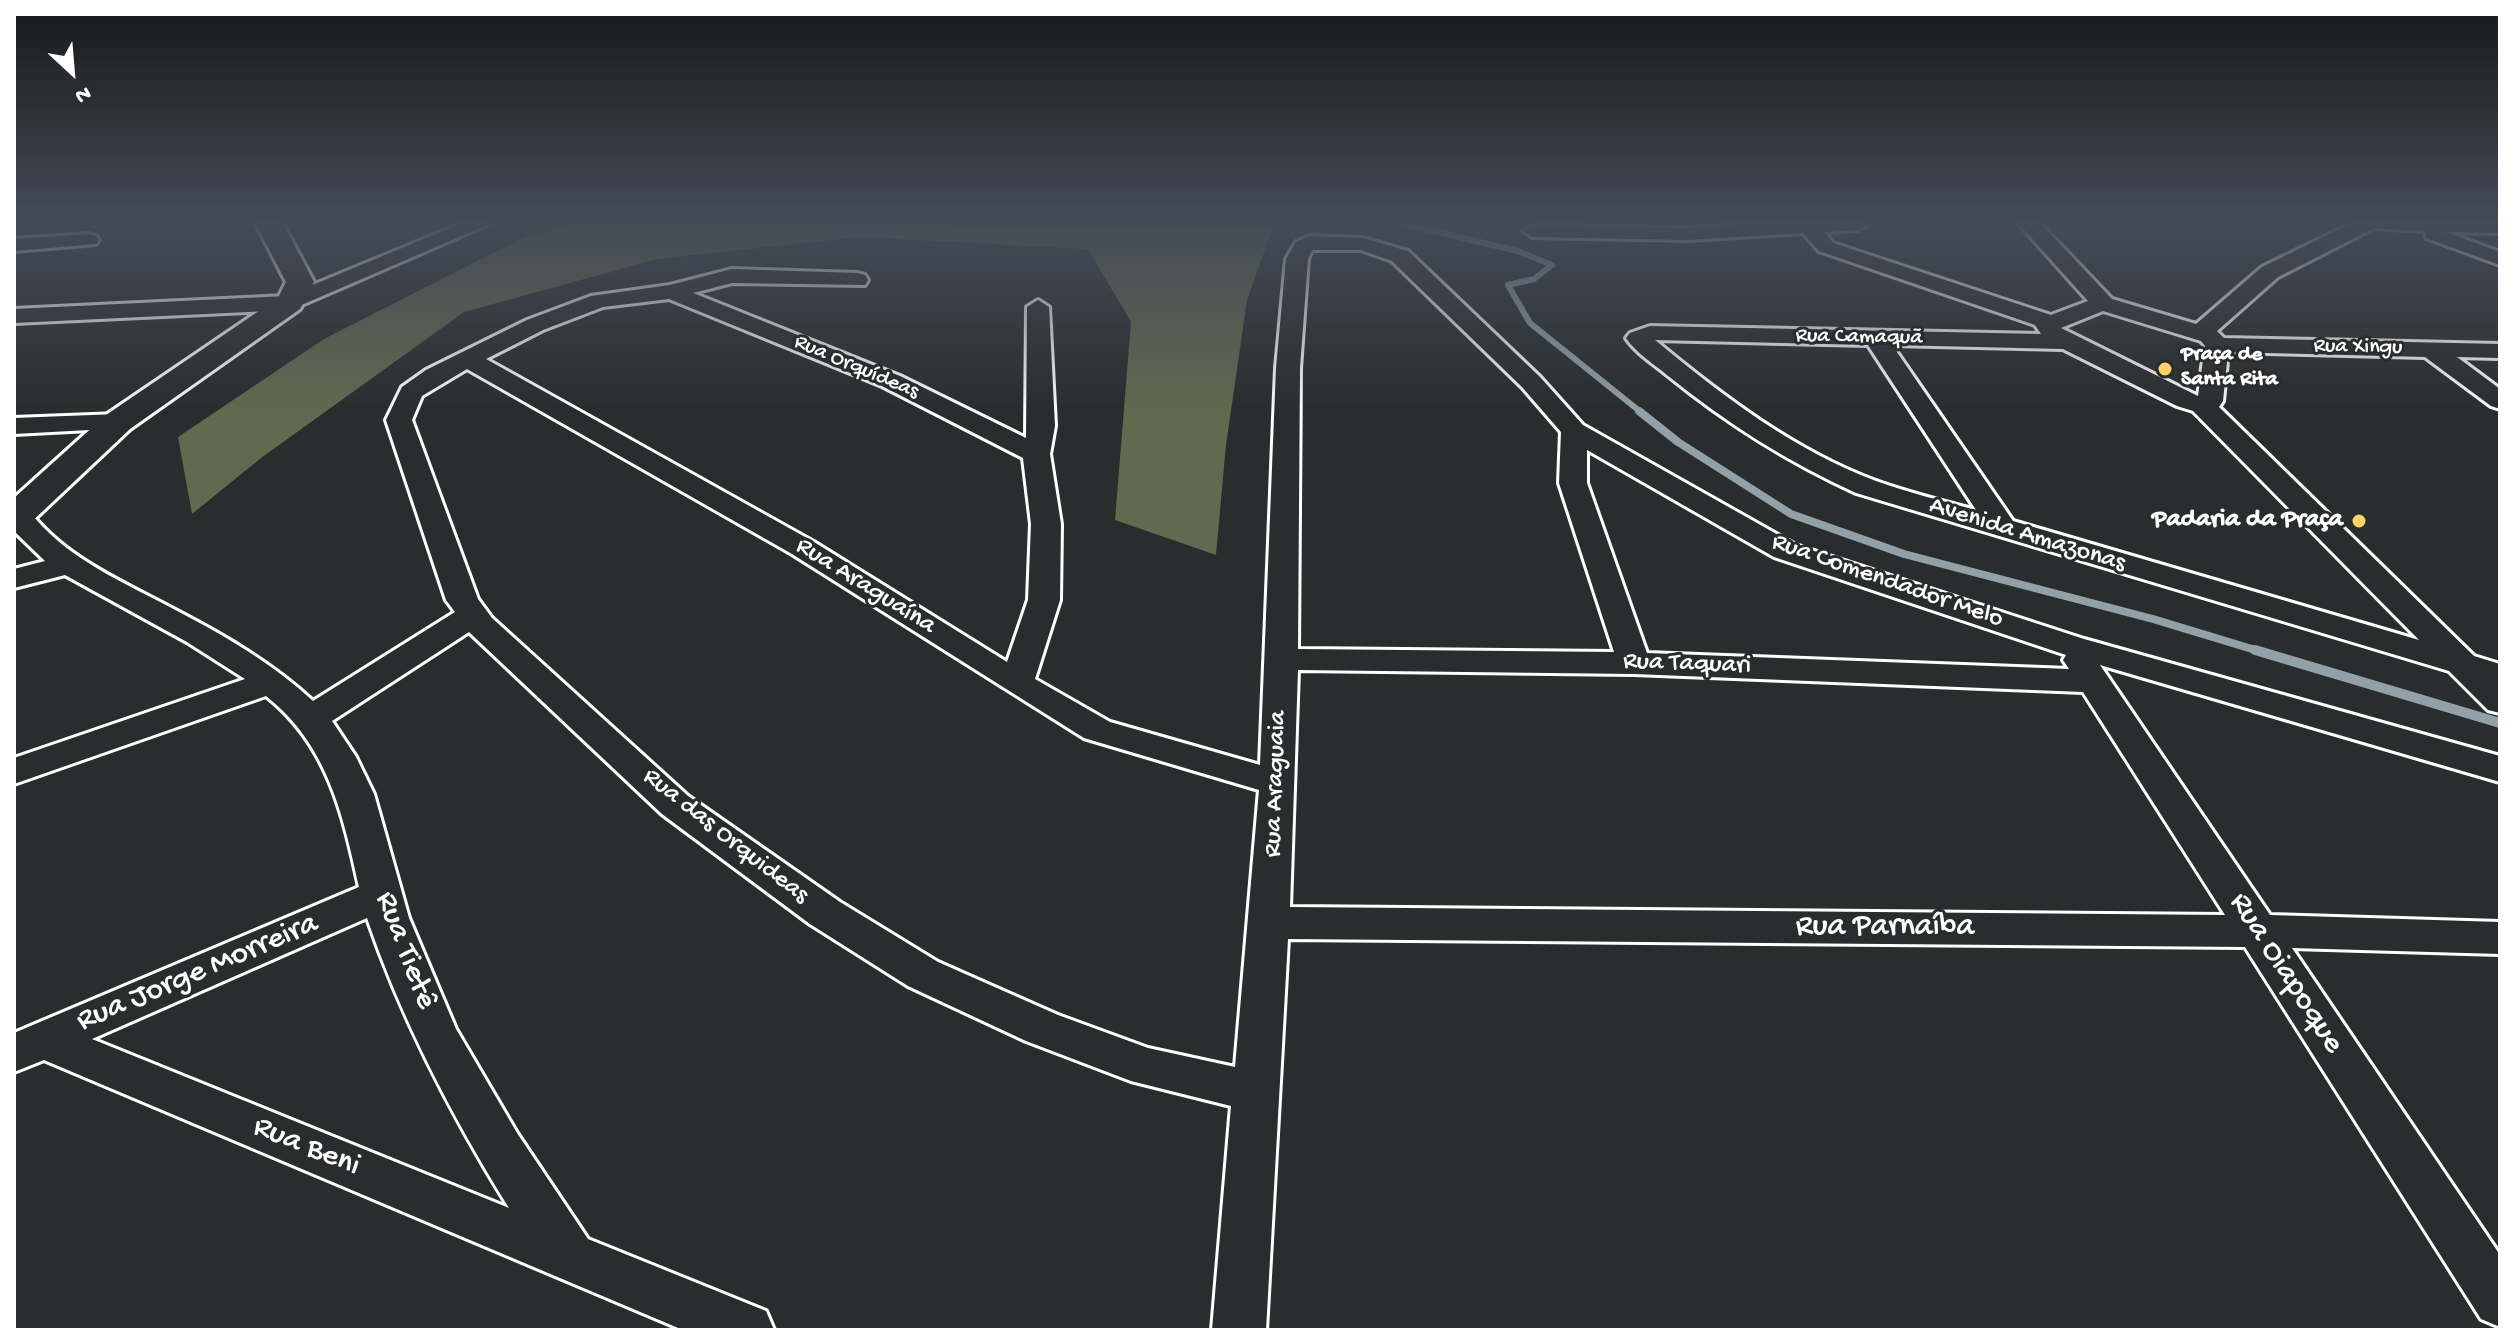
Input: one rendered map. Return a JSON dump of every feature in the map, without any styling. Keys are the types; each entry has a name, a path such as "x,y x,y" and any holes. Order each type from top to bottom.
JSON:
{"main road":[{"path":"16,516 118,422 290,303 298,287"}],"street":[{"path":"14,316 290,303 329,287"},
{"path":"671,292 691,287"},
{"name":"Rua Araguaia","path":"1239,1330 1278,783 1288,368 1295,287"},
{"name":"Rua Comendador Melo","path":"1435,287 1531,382 1574,431 1732,524 1785,551 2082,663 2500,769"},
{"path":"1944,287 2049,322 2104,304 2088,287"},
{"path":"2202,405 2210,401 2209,338 2256,287"},
{"name":"Rua das Orquideas","path":"671,292 599,301 535,325 466,358 411,392 399,420 424,484 437,535 462,600 473,615 675,805 825,913 911,966 1042,1028 1147,1067 1255,1091"},
{"name":"Rua Orquídeas","path":"671,292 891,381 1036,454"},
{"name":"Rua Xingu","path":"2104,304 2209,338 2500,351"},
{"path":"1017,683 1044,600 1046,524 1036,454 1042,426 1038,307"},
{"path":"2049,322 2046,326 2049,331 2068,342 2186,401 2202,405 2479,676"},
{"name":"Rua Camaquã","path":"1650,333 2068,342"},
{"name":"Avenida Amazonas","path":"1650,333 1638,338 1697,389 1814,465 1866,487 2479,676 2500,651"},
{"path":"1876,339 2004,530"},
{"path":"2430,349 2500,401"},
{"name":"Rua Araguaína","path":"466,358 803,548 1097,730 1278,783"},
{"path":"14,426 118,422"},
{"path":"1574,431 1573,483 1634,663"},
{"name":"Rua Tietê","path":"16,516 26,529 69,564 221,649 311,718 350,776 365,822 381,895 405,963 484,1128 569,1255"},
{"path":"14,579 69,564"},
{"path":"311,718 473,615"},
{"name":"Rua Taquari","path":"1281,659 2082,663"},
{"name":"Rua Oiapoque","path":"2082,663 2500,1301"},
{"path":"14,771 269,683"},
{"name":"Rua Jorge Morreira","path":"29,1047 381,895"},
{"name":"Rua Parnaíba","path":"1270,923 2256,931 2500,938"},
{"name":"Rua Beni","path":"29,1047 569,1255"},
{"path":"569,1255 696,1321 747,1330"}],"green space":[{"path":"427,287 556,287 464,312 261,458 192,514 178,437 324,339"},
{"path":"1110,287 1252,287 1247,300 1226,445 1216,555 1115,520 1131,322"}],"waterway":[{"path":"1509,287 1530,323 1642,413"},
{"path":"1639,411 1678,442 1791,514 1904,554 2153,619 2262,652"},
{"path":"2255,650 2500,723"}],"place":[{"name":"Praça de Santa Rita","path":"2165,369"},
{"name":"Padaria da Praça","path":"2359,521"}]}
